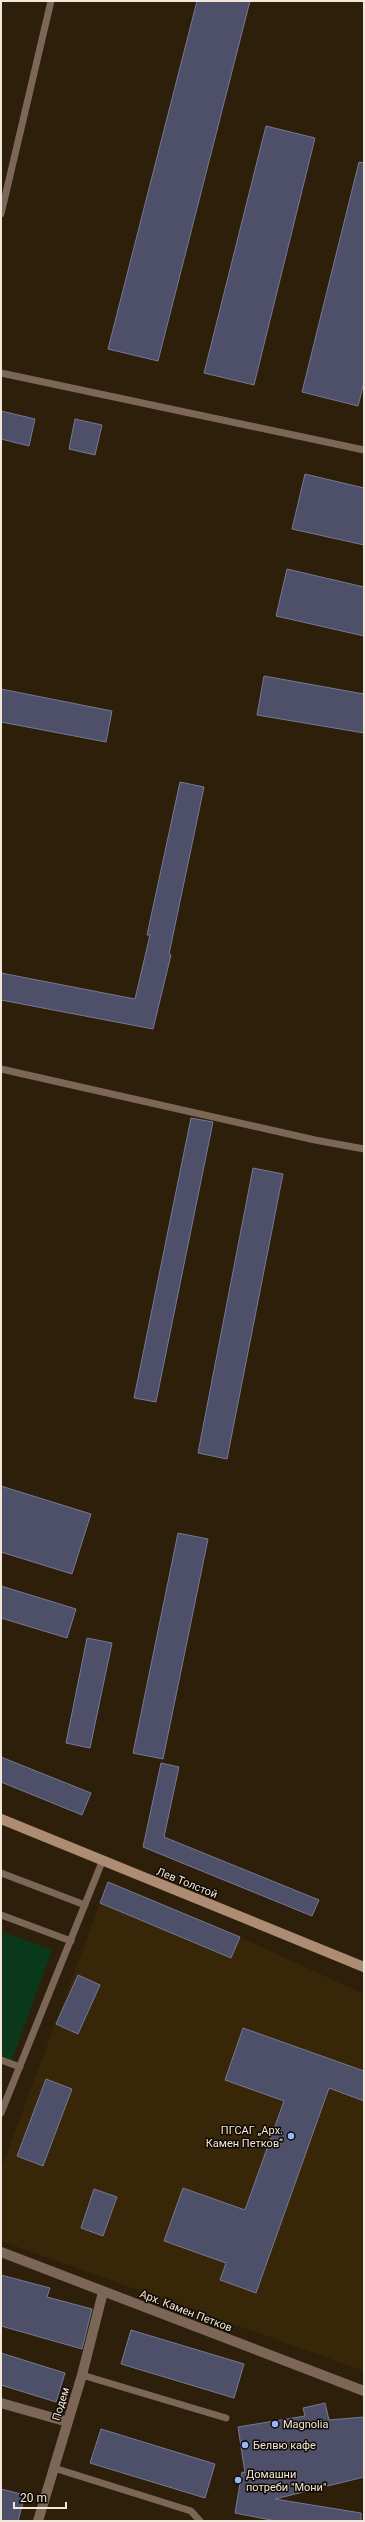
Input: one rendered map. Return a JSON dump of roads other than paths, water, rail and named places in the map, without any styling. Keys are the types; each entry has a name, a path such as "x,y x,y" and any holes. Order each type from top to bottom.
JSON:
{"street":[{"name":"Лев Толстой","path":"1,1819 102,1862 364,1967"},
{"name":"Арх. Камен Петков","path":"1,2252 364,2391"},
{"name":"Подем","path":"38,2521 82,2375 103,2292"},
{"path":"1,2403 68,2422"}],"lane":[{"path":"1,214 51,1"},
{"path":"1,373 364,450"},
{"path":"1,1069 307,1139 364,1149"},
{"path":"1,2113 102,1862"},
{"path":"1,1873 85,1905"},
{"path":"1,1915 71,1941"},
{"path":"1,2060 20,2067"},
{"path":"82,2375 226,2418"},
{"path":"54,2468 191,2510 200,2521"}],"place":[{"name":"ПГСАГ „Арх. Камен Петков“","path":"291,2136"},
{"name":"Magnolia","path":"275,2424"},
{"name":"Белвю кафе","path":"245,2445"},
{"name":"Домашни потреби \"Мони\"","path":"238,2480"}]}
